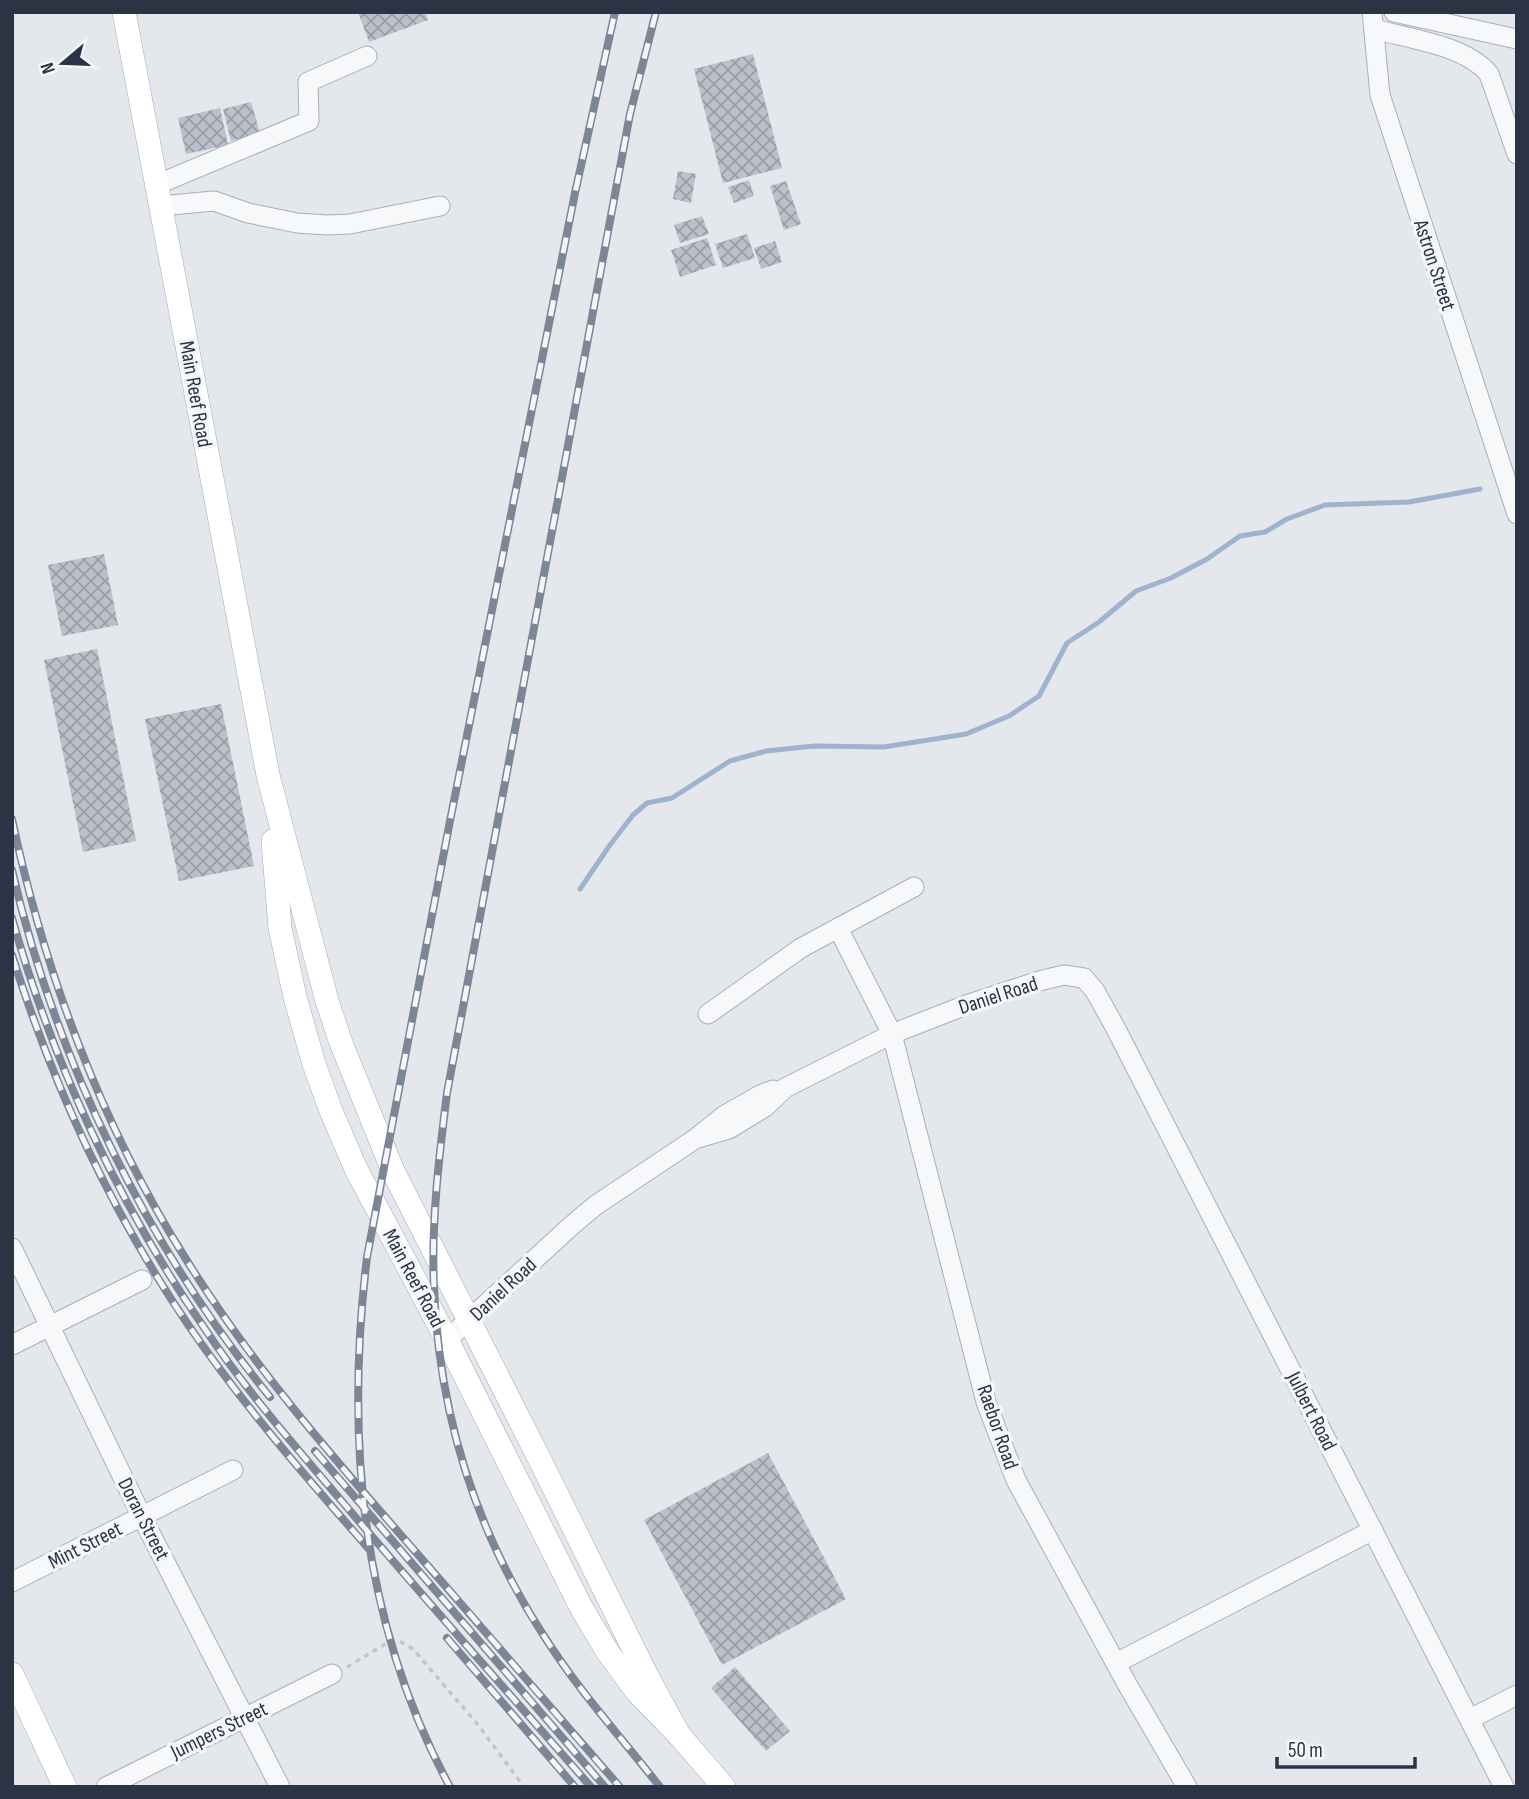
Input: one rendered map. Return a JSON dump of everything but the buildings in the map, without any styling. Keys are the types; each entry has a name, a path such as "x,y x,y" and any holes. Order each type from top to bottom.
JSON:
{"main road":[{"name":"Main Reef Road","path":"124,12 268,775 309,937 341,1044 393,1171 679,1735"},
{"name":"Main Reef Road","path":"268,775 280,928 295,997 314,1065 356,1169 447,1340 582,1609 607,1651 637,1692 724,1787"},
{"path":"395,1241 419,1222"},
{"path":"12,1675 65,1787"}],"street":[{"path":"1394,12 1517,39"},
{"path":"1373,21 1466,54 1481,64 1489,74 1517,154"},
{"name":"Astron Street","path":"1373,21 1380,95 1517,514"},
{"path":"158,195 309,121 308,82 367,56"},
{"path":"158,195 214,201 248,213 297,223 327,225 350,224 440,206"},
{"path":"708,1014 787,958 915,887"},
{"name":"Raebor Road","path":"838,928 892,1034 986,1402 1016,1480 1187,1787"},
{"name":"Daniel Road","path":"447,1340 588,1212 695,1139 725,1115 760,1095 785,1088 892,1034 1015,988 1064,975 1084,978 1095,991 1155,1103"},
{"name":"Julbert Road","path":"1155,1103 1504,1787"},
{"name":"Doran Street","path":"12,1248 142,1517 280,1787"},
{"path":"12,1345 142,1280"},
{"name":"Mint Street","path":"12,1582 233,1470"},
{"path":"1116,1663 1373,1530"},
{"name":"Jumpers Street","path":"106,1787 332,1674"},
{"path":"1470,1719 1517,1695"}],"path":[{"path":"332,1674 387,1643 399,1641 413,1649 478,1726 524,1787"}],"waterway":[{"path":"580,889 633,815 647,803 672,798 730,761 766,751 814,746 884,747 966,734 1009,716 1039,696 1067,643 1099,622 1136,591 1171,578 1207,559 1240,536 1265,532 1287,519 1325,505 1409,502 1480,489"}],"railway":[{"path":"450,1787 420,1725 396,1661 379,1595 367,1529 360,1461 358,1394 367,1257 449,826 575,193 615,12"},
{"path":"656,12 630,114 447,1093 436,1190 433,1264 437,1335 453,1426 465,1470 498,1555 557,1656 660,1787"},
{"path":"12,819 41,933 79,1045 127,1153 184,1256 210,1297 296,1412 620,1787"},
{"path":"12,870 54,1012 111,1148 184,1278 225,1339 270,1397"},
{"path":"12,918 47,1026 92,1132 144,1233 205,1329 253,1395 305,1458 591,1787"},
{"path":"12,955 46,1052 87,1147 161,1283 189,1326 253,1412 369,1549"},
{"path":"315,1451 605,1787"},
{"path":"447,1638 575,1787"}]}
